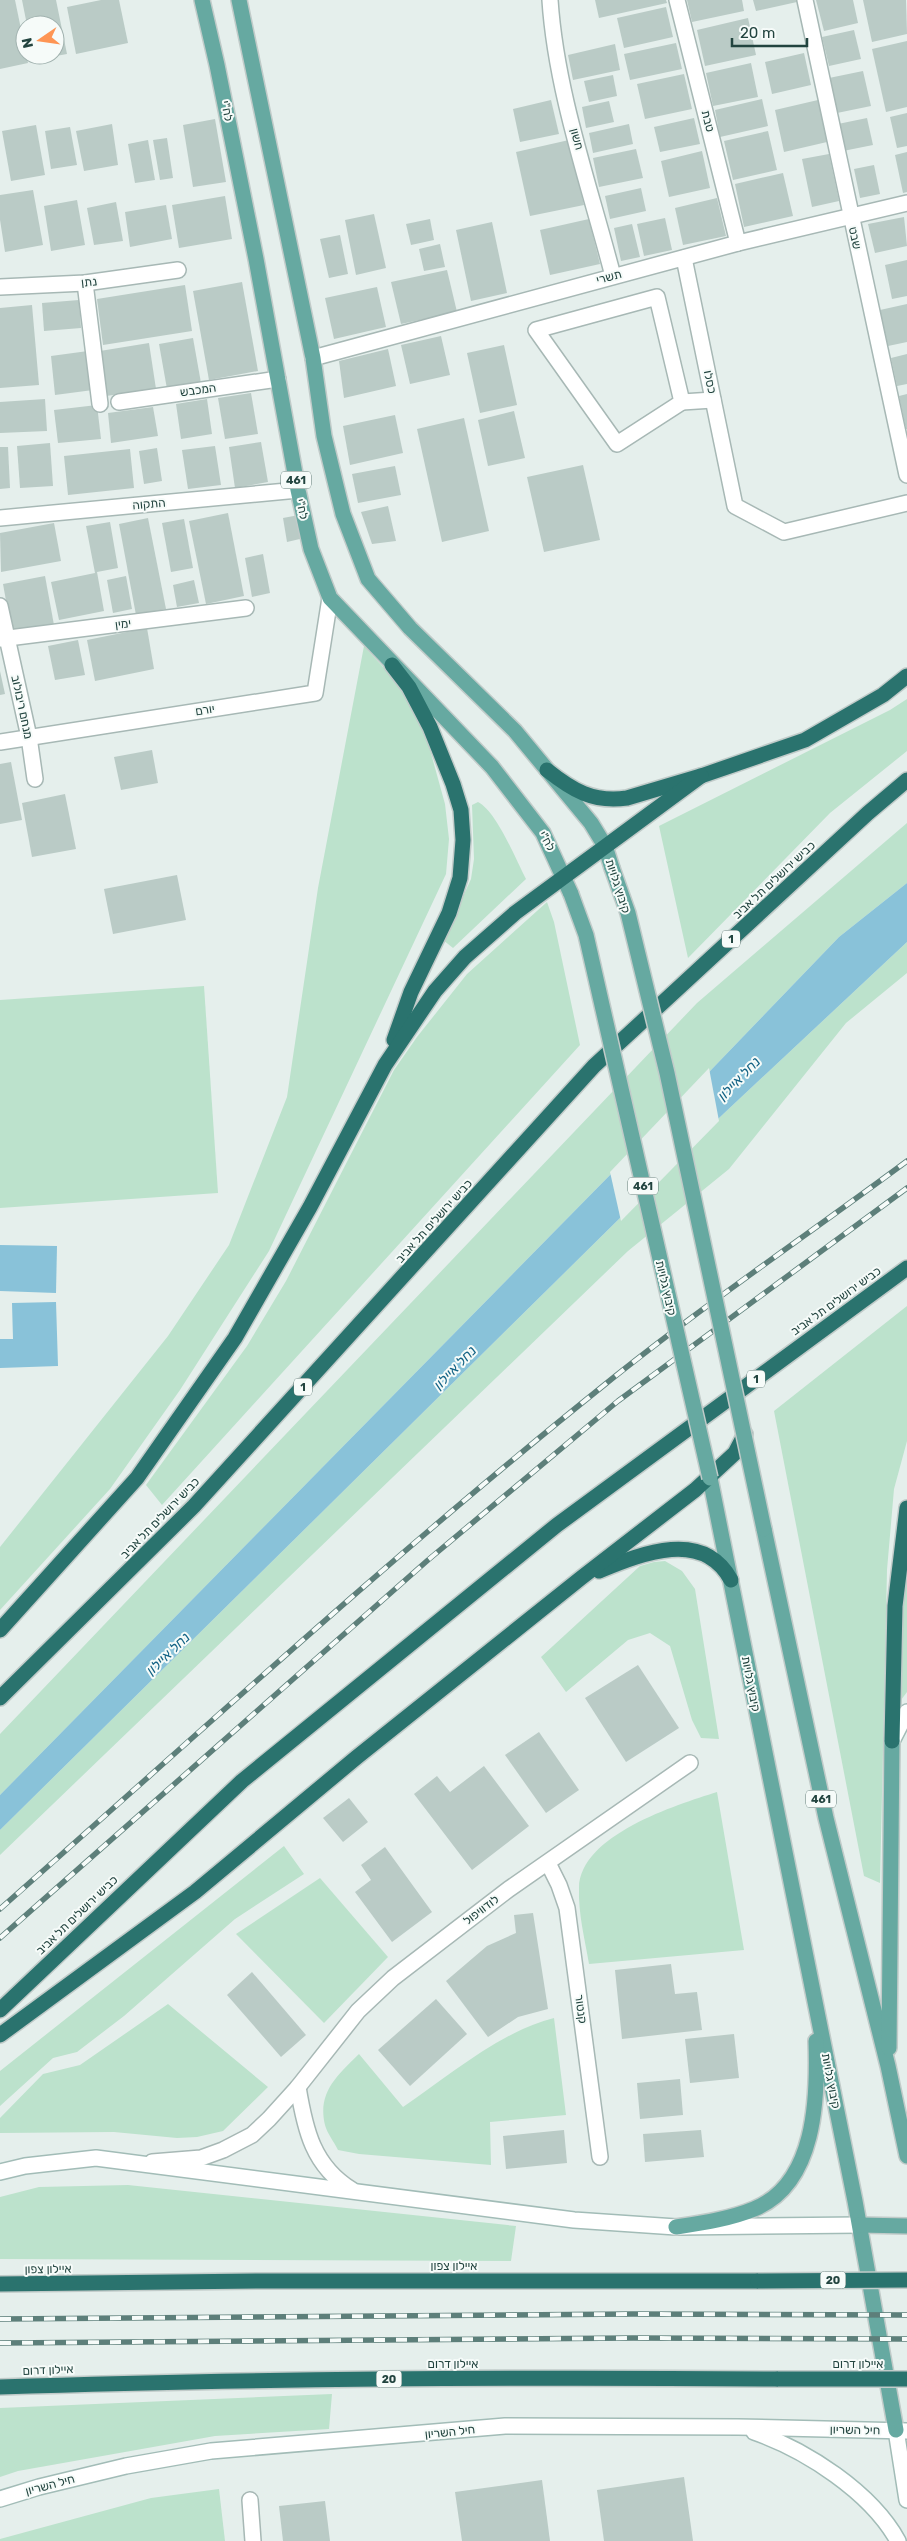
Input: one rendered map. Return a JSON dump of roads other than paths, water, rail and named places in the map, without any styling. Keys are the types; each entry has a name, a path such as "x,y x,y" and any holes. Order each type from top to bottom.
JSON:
{"highway":[{"path":"385,1065 411,992 450,913 460,878 462,840 461,810 453,784 430,727 409,687 392,665"},
{"path":"546,770 580,793 595,798 614,800 701,776 805,740 883,695 907,676"},
{"path":"0,1630 137,1478 235,1338 310,1207 385,1065 435,991 465,957 498,926 701,776"},
{"name":"כביש ירושלים תל אביב","path":"0,1698 194,1506 594,1066 868,813 907,780"},
{"name":"1","path":"868,813 907,788"},
{"name":"כביש ירושלים תל אביב","path":"0,2010 89,1924 250,1775 557,1525 907,1268"},
{"path":"0,2035 195,1892 357,1757 581,1578 710,1478 734,1453 745,1434"},
{"path":"892,1741 895,1606 907,1508"},
{"path":"581,1578 648,1553 675,1549 696,1551 710,1556 720,1563 731,1580"},
{"name":"איילון צפון","path":"0,2284 258,2281 907,2280"},
{"name":"איילון דרום","path":"0,2387 196,2380 660,2377 907,2379"}],"main road":[{"name":"לח\"י","path":"202,0 223,95 298,490 311,549 330,598 392,665 492,767 543,833 564,876"},
{"name":"461","path":"239,0 313,358 324,436 343,514 368,579 410,628 515,731 591,823 605,846"},
{"name":"קיבוץ גלויות","path":"605,846 628,913 667,1073 826,1818 888,2066 905,2137 907,2156"},
{"name":"קיבוץ גלויות","path":"564,876 586,935 710,1478 902,2431"},
{"path":"888,2066 892,1741"},
{"path":"676,2227 705,2223 755,2209 779,2193 790,2181 800,2163 806,2145 814,2102 817,2072 813,1992"},
{"path":"860,2225 907,2226"}],"street":[{"name":"חשון","path":"550,0 552,33 560,76 613,276"},
{"name":"טבת","path":"677,0 738,243"},
{"name":"שבט","path":"805,0 907,475"},
{"name":"תשרי","path":"313,358 738,243 850,214 907,203"},
{"name":"כסלו","path":"684,258 735,506 784,532 907,503"},
{"name":"נתן","path":"0,287 85,283 178,270"},
{"path":"85,283 100,404"},
{"path":"682,402 657,297 536,330 617,444 682,402 713,400"},
{"name":"המכבש","path":"118,402 278,379"},
{"name":"התקוה","path":"0,518 298,490"},
{"name":"יורם","path":"0,742 315,693 330,598"},
{"name":"מנחם ריבולוב","path":"0,606 4,639 29,737 35,779"},
{"name":"ימין","path":"4,639 246,608"},
{"path":"892,1741 907,1712"},
{"name":"לודוויפול","path":"144,2163 201,2158 223,2150 252,2135 298,2087 358,2011 393,1978 457,1927 690,1763"},
{"name":"קנטור","path":"548,1864 559,1885 567,1908 600,2157"},
{"path":"298,2087 308,2139 331,2172 352,2190"},
{"path":"0,2172 25,2166 96,2158 548,2217 676,2227 860,2225"},
{"name":"חיל השריון","path":"0,2500 39,2487 126,2466 211,2451 505,2426 738,2427 902,2431"},
{"path":"738,2427 789,2446 815,2460 870,2506 898,2541"},
{"name":"קיבוץ גלויות","path":"902,2431 907,2500"},
{"path":"250,2500 253,2541"}],"water":[{"name":"נחל איילון","path":"907,883 907,942 719,1118 0,1830 0,1795 610,1175 839,937"},
{"path":"0,1245 57,1246 56,1293 0,1291"},
{"path":"56,1302 58,1366 0,1368 0,1339 13,1339 12,1303"}],"railway":[{"path":"0,1909 373,1578 526,1449 678,1328 907,1161"},
{"path":"0,1938 428,1560 618,1401 907,1188"},
{"path":"0,2319 633,2314 907,2315"},
{"path":"0,2343 633,2338 907,2339"}]}
